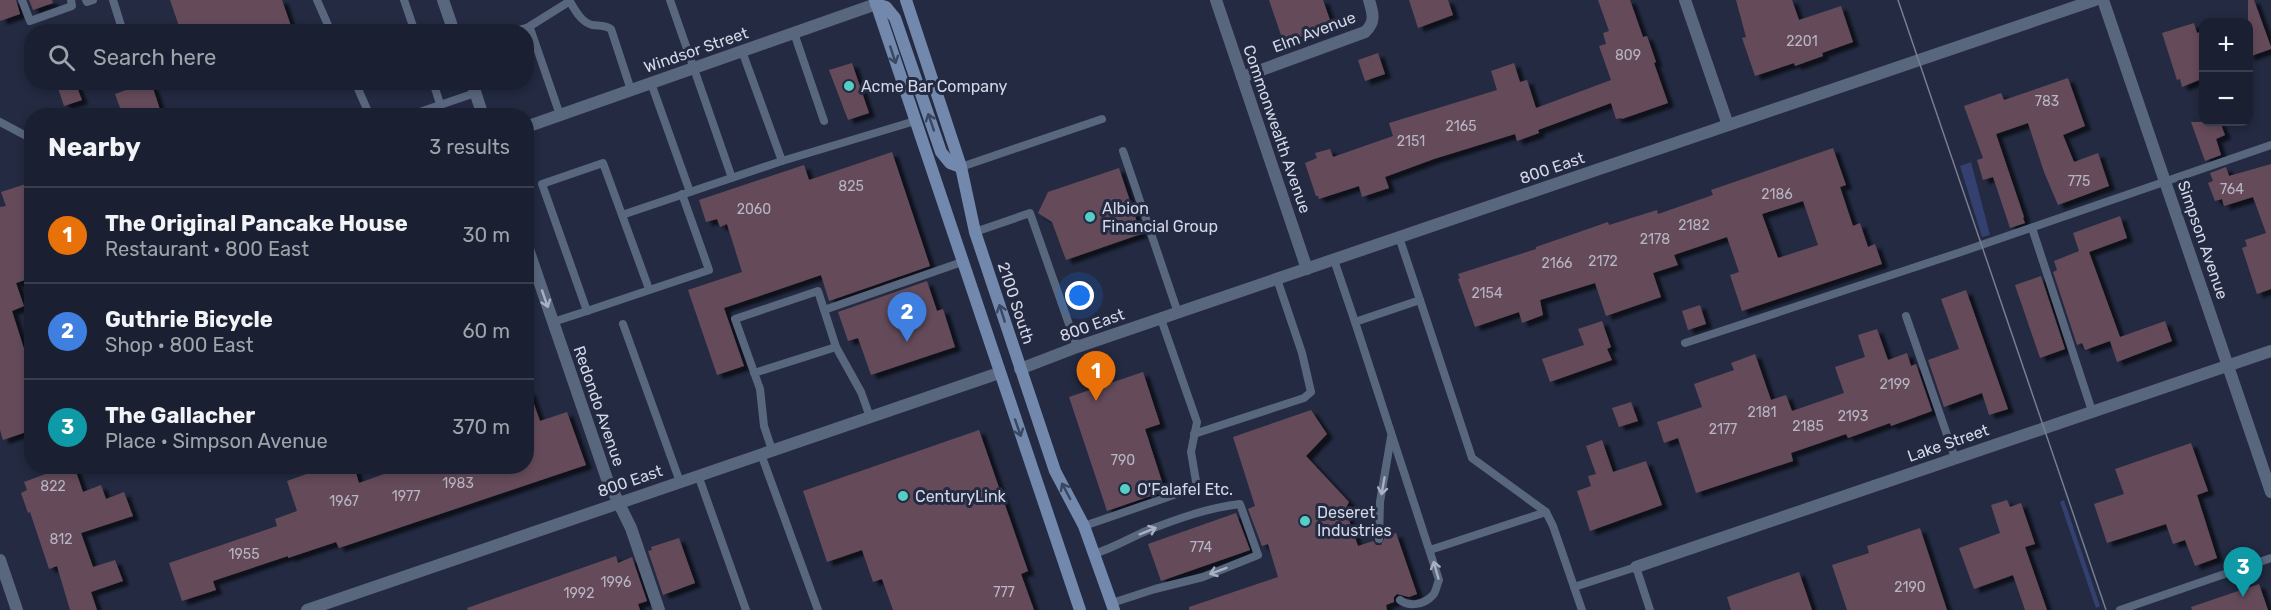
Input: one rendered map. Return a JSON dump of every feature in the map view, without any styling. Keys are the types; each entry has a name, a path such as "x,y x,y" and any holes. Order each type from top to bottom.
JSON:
{"main road":[{"name":"2100 South","path":"906,0 961,167 975,232 1020,369 1055,471 1084,526 1113,607"},
{"path":"876,2 886,7 896,18 941,152 950,163 961,167"},
{"path":"876,2 1080,610"}],"street":[{"path":"443,0 451,24"},
{"name":"Commonwealth Avenue","path":"1216,0 1307,269"},
{"name":"Elm Avenue","path":"1242,77 1365,32 1371,26 1373,19 1369,0"},
{"path":"1685,0 1728,125"},
{"name":"800 East","path":"1020,369 1077,347 2095,0"},
{"name":"Simpson Avenue","path":"2103,0 2271,492"},
{"name":"Windsor Street","path":"534,124 876,2"},
{"path":"474,90 480,108"},
{"name":"Redondo Avenue","path":"534,266 607,479 631,528 659,610"},
{"name":"Lake Street","path":"1636,567 2271,351"},
{"name":"800 East","path":"307,610 999,373"},
{"path":"0,560 17,610"}],"lane":[{"path":"22,0 30,21 72,6 71,0"},
{"path":"113,0 120,24"},
{"path":"317,0 328,24"},
{"path":"404,0 412,24"},
{"path":"670,0 732,178"},
{"path":"533,24 570,1 582,20 588,24 606,26 611,29 632,90"},
{"path":"794,33 824,121"},
{"path":"534,40 560,115"},
{"path":"742,51 782,161"},
{"path":"554,322 709,270 651,83"},
{"path":"359,90 366,108"},
{"path":"435,90 440,104"},
{"path":"429,108 469,90"},
{"path":"961,167 1102,119"},
{"path":"622,214 782,161 915,121"},
{"path":"0,122 24,135"},
{"path":"1685,343 2032,228 2271,145"},
{"path":"1123,151 1178,313"},
{"path":"587,311 542,184 603,163 649,289"},
{"path":"975,232 1030,213 1077,347"},
{"path":"2032,228 2092,411"},
{"path":"1399,237 1472,458 1545,512 1553,526 1582,610"},
{"path":"1334,260 1439,580 1433,595 1417,604 1406,605 1400,600"},
{"path":"824,310 962,262"},
{"path":"1194,434 1304,398 1311,392 1302,353 1278,279"},
{"path":"818,610 766,452 760,389 735,319 818,291 836,347 861,392 870,417"},
{"path":"1355,322 1420,300"},
{"path":"1906,316 1955,458"},
{"path":"1084,526 1197,487 1191,452 1197,422 1161,319"},
{"path":"623,324 680,482"},
{"path":"754,373 836,347"},
{"path":"1380,539 1380,502 1392,434"},
{"path":"698,475 746,610"},
{"path":"1095,554 1212,507 1240,504 1258,555 1203,576 1155,589 1113,607"},
{"path":"1430,550 1545,512"},
{"path":"2120,610 2271,558"},
{"path":"1574,587 1636,567 1650,610"}],"shaded area":[{"path":"1971,162 1990,235 1982,237 1960,166"},
{"path":"2064,500 2100,606 2096,608 2060,502"}],"building":[{"path":"0,0 16,0 20,14 0,21"},
{"path":"29,0 52,0 53,3 33,10"},
{"path":"170,0 282,0 290,24 178,24"},
{"path":"1269,0 1323,0 1332,26 1283,41"},
{"path":"1409,0 1448,0 1453,15 1418,28"},
{"path":"1598,0 1630,0 1643,37 1647,36 1668,103 1616,119 1611,103 1538,130 1539,133 1517,141 1515,134 1385,177 1389,188 1362,197 1359,186 1319,199 1316,196 1305,163 1317,158 1315,153 1330,149 1333,157 1393,136 1389,123 1497,90 1491,71 1514,63 1520,82 1527,80 1536,108 1611,80 1599,46 1606,44 1603,33 1609,31"},
{"path":"1736,0 1792,0 1799,20 1841,6 1853,42 1795,66 1794,63 1755,76 1742,38 1746,37"},
{"path":"2248,0 2254,0 2271,49 2253,55 2253,18 2248,18"},
{"path":"2194,23 2197,33 2199,32 2199,80 2182,87 2180,79 2177,80 2162,33"},
{"path":"1378,53 1385,74 1365,81 1358,60"},
{"path":"852,63 869,113 848,120 829,70"},
{"path":"2068,78 2085,126 2063,135 2074,162 2098,153 2109,186 2058,205 2044,172 2028,123 1996,134 2025,223 2010,228 1993,177 1983,180 1977,160 1983,158 1964,106 2001,93 2004,100"},
{"path":"59,90 78,90 82,100 64,106"},
{"path":"126,90 154,90 159,108 120,108 115,94"},
{"path":"2191,122 2199,122 2199,126 2222,126 2225,135 2216,139 2221,155 2205,161"},
{"path":"1833,148 1846,185 1840,187 1853,226 1860,223 1868,247 1875,244 1882,264 1742,311 1730,275 1739,272 1727,237 1674,255 1678,265 1653,273 1661,297 1606,316 1595,283 1540,300 1543,315 1522,323 1519,312 1475,327 1458,274 1536,249 1536,247 1608,222 1609,225 1657,210 1658,214 1713,195 1711,190","holes":["1803,201 1818,245 1778,258 1762,214"]},
{"path":"892,152 930,266 829,301 821,275 724,308 744,366 717,375 688,290 742,272 727,224 720,227 717,219 706,222 699,200 804,165 809,180"},
{"path":"2271,164 2271,289 2257,294 2242,248 2247,246 2245,240 2266,233 2253,197 2224,206 2222,199 2215,201 2208,183 2213,181 2210,173 2226,167 2229,176"},
{"name":"Albion Financial Group","path":"1119,168 1141,234 1066,260 1052,222 1038,213 1048,192"},
{"path":"24,185 24,280 16,283 24,306 12,311 24,349 24,433 3,440 0,430 0,207 6,206 1,192"},
{"path":"2120,216 2127,238 2089,252 2120,337 2165,321 2172,341 2117,362 2110,341 2085,350 2082,343 2077,345 2053,272 2057,270 2054,261 2079,251 2073,233"},
{"path":"2041,276 2065,349 2040,358 2015,285"},
{"path":"927,281 937,311 943,309 955,347 871,375 858,338 848,341 838,312"},
{"path":"1966,290 2008,409 1989,415 1982,393 1944,407 1928,360 1959,349 1941,299"},
{"path":"1700,305 1706,324 1688,330 1682,311"},
{"path":"1602,321 1611,347 1607,349 1612,360 1550,382 1542,359 1584,345 1578,329"},
{"path":"1877,329 1888,360 1907,353 1911,366 1916,364 1932,411 1891,426 1890,423 1848,438 1846,434 1791,453 1793,461 1696,493 1678,438 1664,443 1657,422 1702,407 1694,384 1734,370 1731,363 1755,354 1771,400 1786,395 1792,411 1844,393 1835,367 1865,357 1858,335"},
{"path":"1143,372 1160,424 1145,429 1165,491 1107,511 1069,397"},
{"path":"1631,402 1638,421 1619,427 1612,408"},
{"path":"534,404 540,421 567,412 586,465 339,548 336,542 213,581 216,590 182,601 169,563 277,526 275,519 297,511 287,481 306,474 356,474 359,483 384,474 534,474"},
{"name":"Deseret Industries","path":"1311,410 1327,434 1306,456 1349,502 1345,509 1358,546 1373,541 1376,545 1381,545 1385,537 1396,533 1417,594 1409,597 1397,594 1394,602 1386,605 1387,610 1189,610 1189,607 1278,577 1268,544 1262,546 1248,509 1255,506 1233,437"},
{"path":"979,430 1028,571 1021,574 1034,610 893,610 882,579 873,582 862,550 827,562 803,491"},
{"path":"1602,440 1613,472 1646,461 1662,505 1590,531 1577,491 1591,486 1588,476 1596,474 1586,446"},
{"path":"2191,443 2208,491 2197,495 2217,558 2195,566 2185,540 2173,544 2166,524 2107,543 2094,504 2124,494 2115,469"},
{"path":"46,474 77,474 83,492 101,485 106,499 124,492 133,516 81,533 93,567 115,560 123,581 91,592 97,610 70,610 57,566 49,569 30,512 28,513 21,493 27,490 24,482"},
{"path":"2007,500 2010,507 2021,503 2035,544 2025,547 2047,610 2025,610 2013,575 1974,589 1959,548 2000,533 1991,505"},
{"path":"1236,513 1250,550 1161,581 1148,544"},
{"path":"1920,528 1947,610 1847,610 1832,565 1869,553 1867,546"},
{"path":"679,538 695,583 663,595 648,551 652,550 651,547"},
{"path":"616,556 618,563 632,557 647,601 638,604 640,610 468,610 467,608"},
{"path":"1799,572 1812,610 1731,610 1727,597"},
{"path":"2259,584 2268,610 2192,610 2191,607"}],"tram line":[{"path":"1898,0 2106,610"}],"place":[{"name":"Acme Bar Company","path":"849,86"},
{"name":"Albion Financial Group","path":"1090,217"},
{"name":"Guthrie Bicycle","path":"907,342"},
{"name":"The Original Pancake House","path":"1096,401"},
{"name":"O'Falafel Etc.","path":"1125,489"},
{"name":"CenturyLink","path":"903,496"},
{"name":"Deseret Industries","path":"1305,521"},
{"name":"The Gallacher","path":"2243,597"}]}
